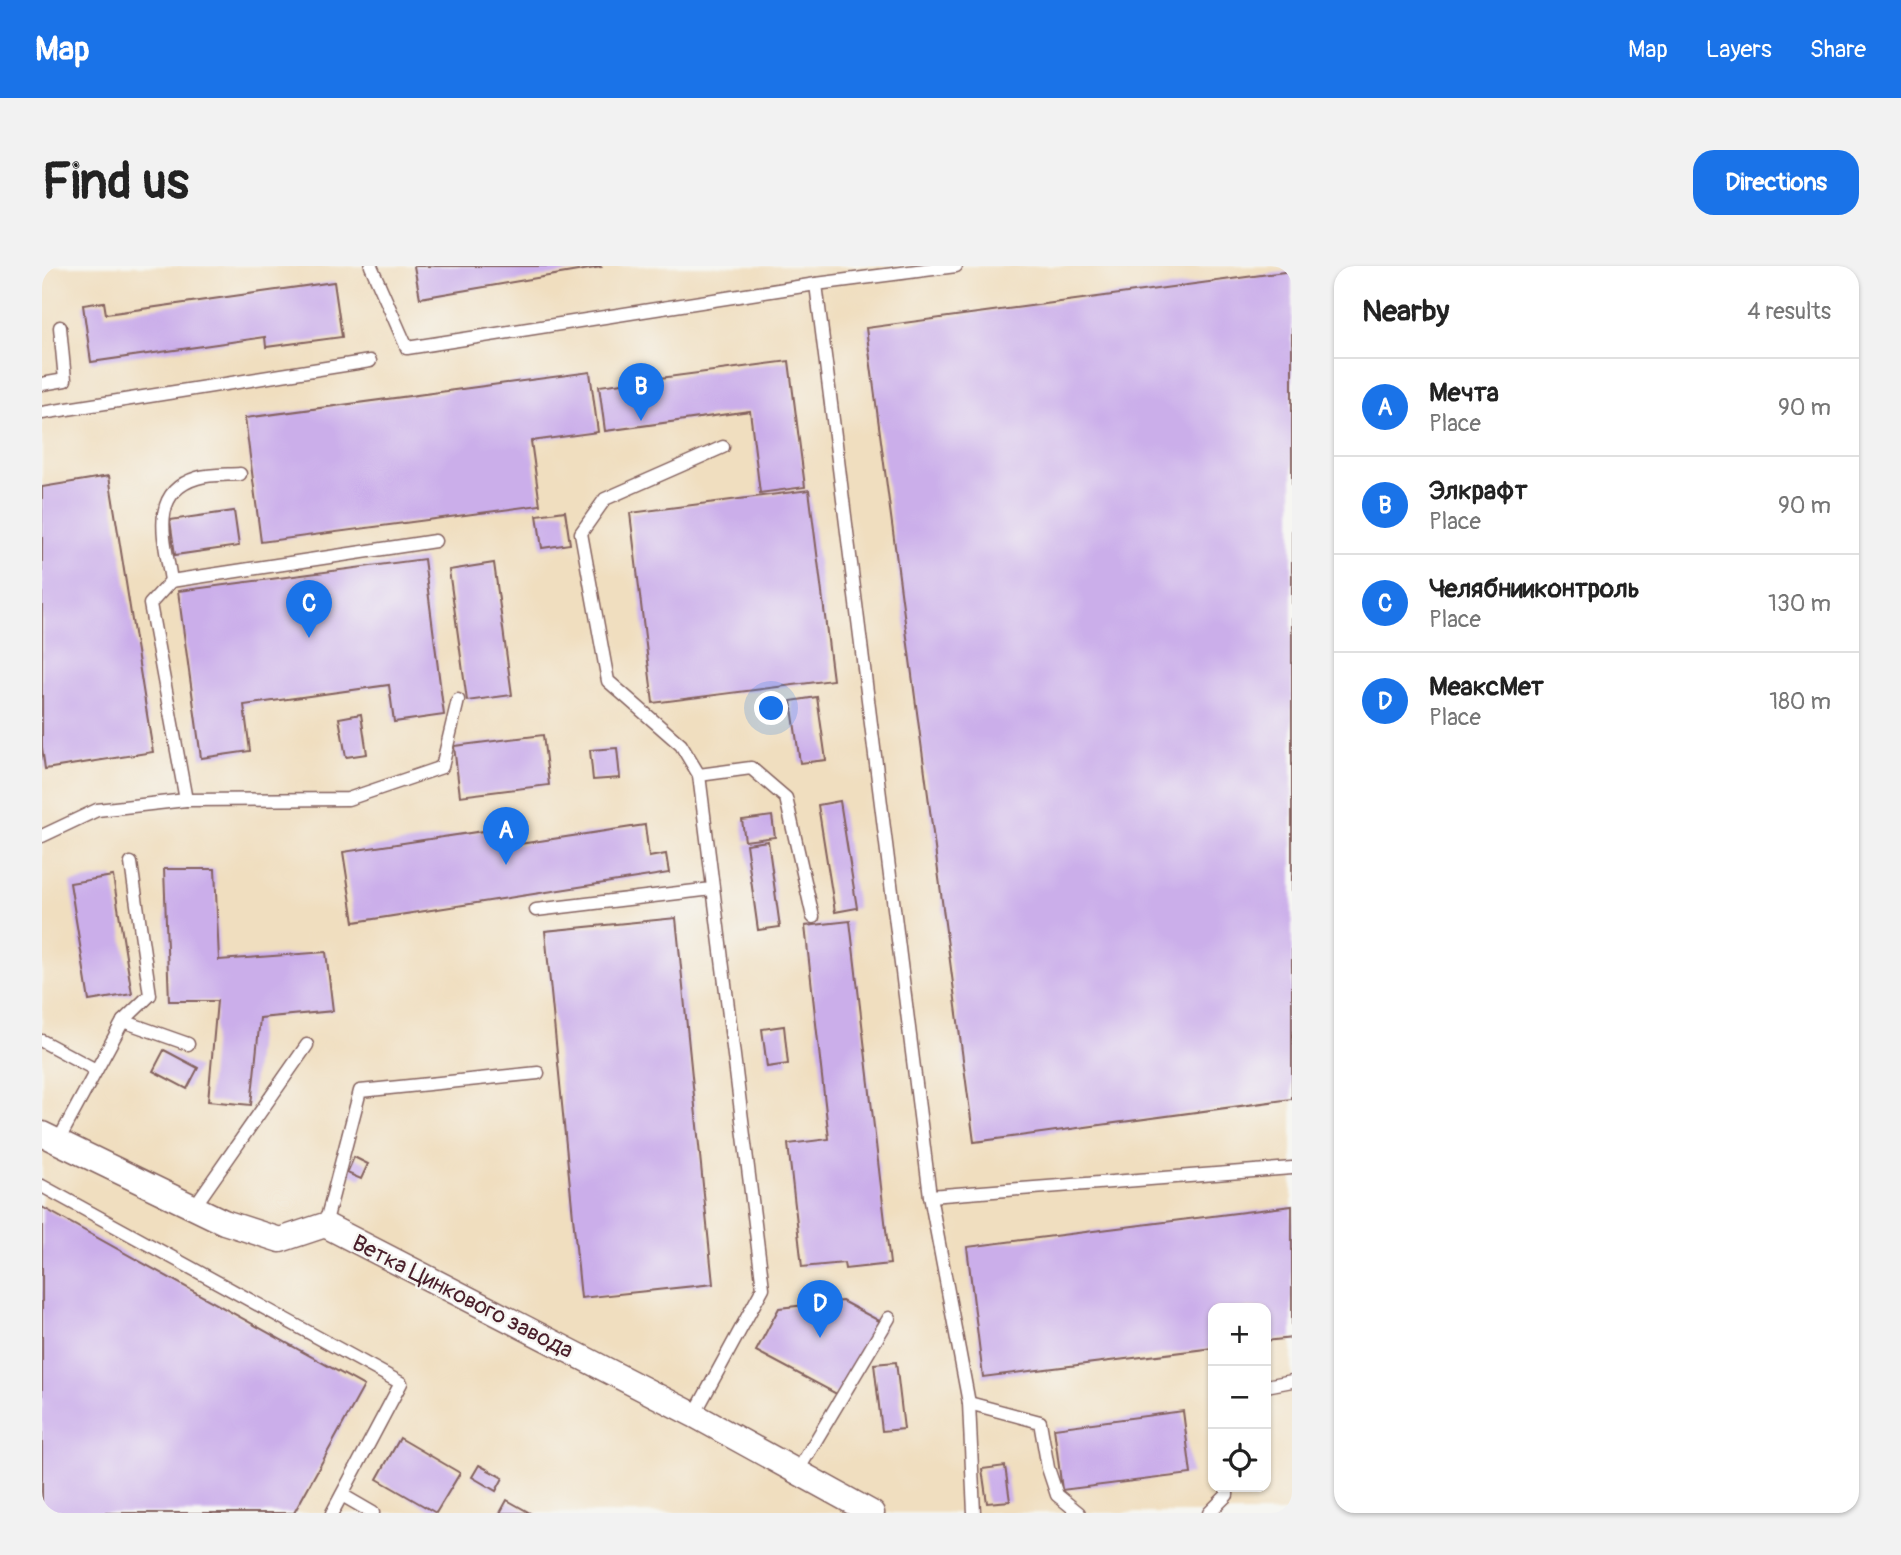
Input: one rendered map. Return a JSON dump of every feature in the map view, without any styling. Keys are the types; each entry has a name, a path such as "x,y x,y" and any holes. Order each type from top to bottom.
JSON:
{"street":[{"name":"Ветка Цинкового завода","path":"49,1139 224,1222 280,1240 325,1225 694,1415 872,1513"}],"lane":[{"path":"371,266 407,348 816,284 956,266"},
{"path":"816,284 930,1196 969,1403 974,1513"},
{"path":"42,384 65,380 60,327"},
{"path":"42,413 370,361"},
{"path":"694,1415 763,1287 699,775 681,745 608,681 581,533 605,499 723,447"},
{"path":"171,581 162,514 172,492 197,478 240,474"},
{"path":"186,800 150,604 171,581 435,541"},
{"path":"42,836 97,810 186,800 348,799 442,767 458,700"},
{"path":"699,775 751,768 786,798 813,917"},
{"path":"49,1139 96,1070 123,1021 150,995 131,863"},
{"path":"536,910 712,889"},
{"path":"123,1021 188,1044"},
{"path":"42,1041 96,1070"},
{"path":"194,1207 307,1045"},
{"path":"325,1225 360,1091 538,1073"},
{"path":"930,1196 1292,1168"},
{"path":"42,1186 401,1383 332,1513"},
{"path":"797,1472 889,1318"},
{"path":"1271,1384 1292,1381"},
{"path":"969,1403 1040,1422 1048,1468 1057,1494 1079,1513"},
{"path":"1209,1513 1227,1492"},
{"path":"342,1495 373,1513"}],"building":[{"path":"414,266 600,266 601,267 420,298"},
{"path":"1292,271 1292,1099 974,1142 866,328"},
{"path":"334,282 342,337 266,347 265,337 91,362 83,305 104,302 106,314"},
{"path":"789,361 805,487 760,493 750,411 605,431 599,386"},
{"path":"590,372 598,432 531,441 540,505 261,542 245,418"},
{"path":"109,476 153,752 45,769 42,747 42,487"},
{"path":"809,490 833,680 653,703 630,513"},
{"path":"234,511 239,546 175,555 170,520"},
{"path":"565,511 570,544 542,548 537,515"},
{"path":"424,559 444,715 394,722 389,685 244,705 250,751 201,758 178,591"},
{"path":"494,563 512,695 467,701 449,570"},
{"path":"817,697 826,760 800,763 791,701"},
{"path":"361,714 367,754 346,757 339,718"},
{"path":"543,735 549,785 460,796 454,746"},
{"path":"617,748 620,778 593,780 590,750"},
{"path":"840,801 857,908 835,912 818,805"},
{"path":"772,816 775,837 745,841 742,820"},
{"path":"645,825 649,857 666,854 669,873 354,922 343,852 490,830 493,848"},
{"path":"768,841 780,927 758,930 746,844"},
{"path":"164,869 215,869 219,960 326,952 333,1011 260,1018 251,1105 208,1101 217,1001 169,1001"},
{"path":"113,876 132,994 89,1001 70,883"},
{"path":"676,918 713,1284 581,1298 545,931"},
{"path":"850,921 890,1264 845,1269 844,1263 802,1267 788,1144 829,1139 805,926"},
{"path":"784,1026 788,1064 767,1067 762,1029"},
{"path":"164,1050 198,1068 187,1089 153,1071"},
{"path":"354,1157 368,1164 361,1179 347,1173"},
{"path":"1292,1206 1292,1338 1271,1340 1271,1303 1208,1303 1208,1349 983,1377 967,1247"},
{"path":"42,1207 364,1386 294,1513 42,1513"},
{"path":"842,1301 885,1324 844,1398 756,1351 779,1308"},
{"path":"896,1362 904,1429 882,1431 874,1364"},
{"path":"1183,1411 1191,1474 1062,1490 1054,1428"},
{"path":"400,1438 460,1473 436,1513 377,1479"},
{"path":"479,1465 503,1478 496,1491 472,1477"},
{"path":"1005,1466 1010,1501 987,1503 982,1469"},
{"path":"507,1500 530,1513 500,1513"}],"place":[{"name":"Элкрафт","path":"641,421"},
{"name":"Челябнииконтроль","path":"309,638"},
{"name":"Мечта","path":"506,865"},
{"name":"МеаксМет","path":"820,1338"}]}
